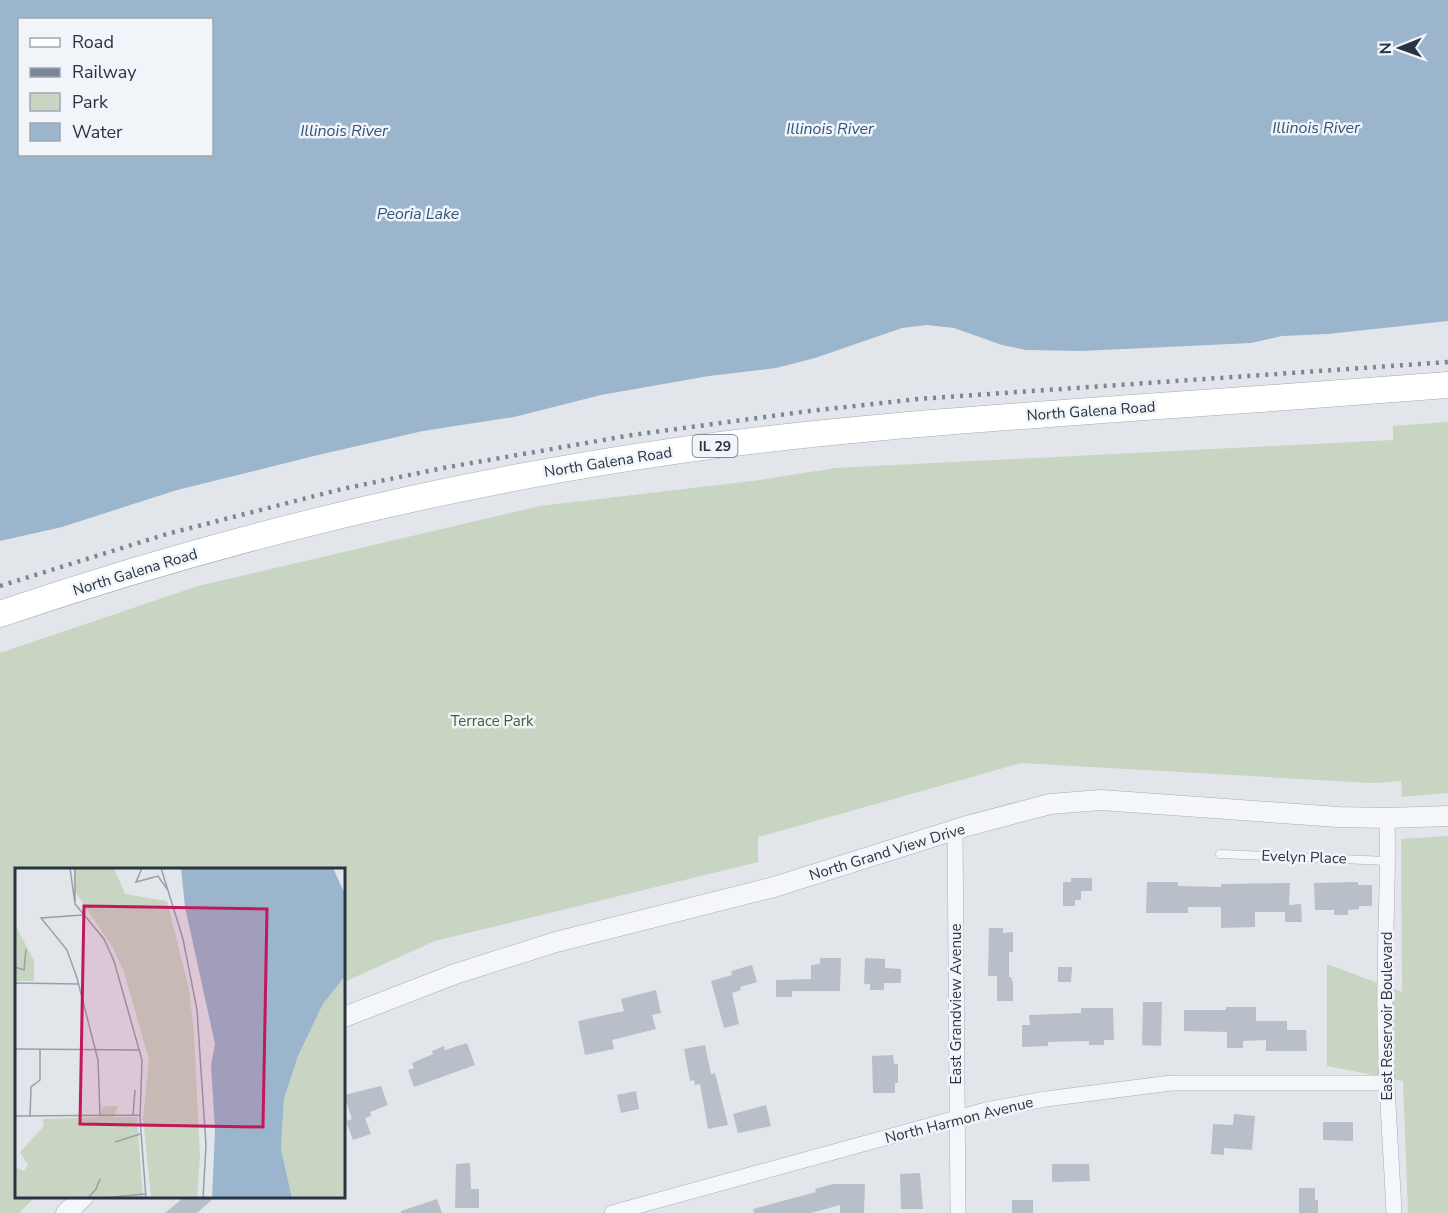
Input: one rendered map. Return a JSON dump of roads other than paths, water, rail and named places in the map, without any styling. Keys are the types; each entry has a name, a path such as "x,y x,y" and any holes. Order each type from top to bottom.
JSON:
{"main road":[{"name":"North Galena Road","path":"0,614 202,552 314,522 479,485 608,462 743,442 873,428 1448,385"}],"street":[{"name":"North Grand View Drive","path":"345,1017 489,963 587,934 774,887 1036,807 1085,801 1140,802 1293,814 1387,818 1448,816"},
{"name":"East Reservoir Boulevard","path":"1387,818 1385,1002 1394,1213"},
{"name":"East Grandview Avenue","path":"955,831 958,1213"},
{"name":"North Harmon Avenue","path":"612,1213 957,1118 1046,1099 1171,1083 1387,1083"},
{"path":"66,1213 83,1198"}],"lane":[{"name":"Evelyn Place","path":"1220,854 1388,861"}],"water":[{"name":"Peoria Lake","path":"0,0 1448,0 1448,321 1328,334 1282,336 1251,343 1082,351 1026,350 1002,345 954,328 927,325 902,328 815,358 776,368 709,376 601,395 514,417 423,431 318,455 177,490 62,527 0,541"}],"railway":[{"path":"0,586 167,534 342,489 443,468 632,435 918,399 1448,362"}],"water label":[{"name":"Illinois River","path":"1316,128"},
{"name":"Illinois River","path":"830,129"},
{"name":"Illinois River","path":"344,131"}],"park label":[{"name":"Terrace Park","path":"492,721"}]}
